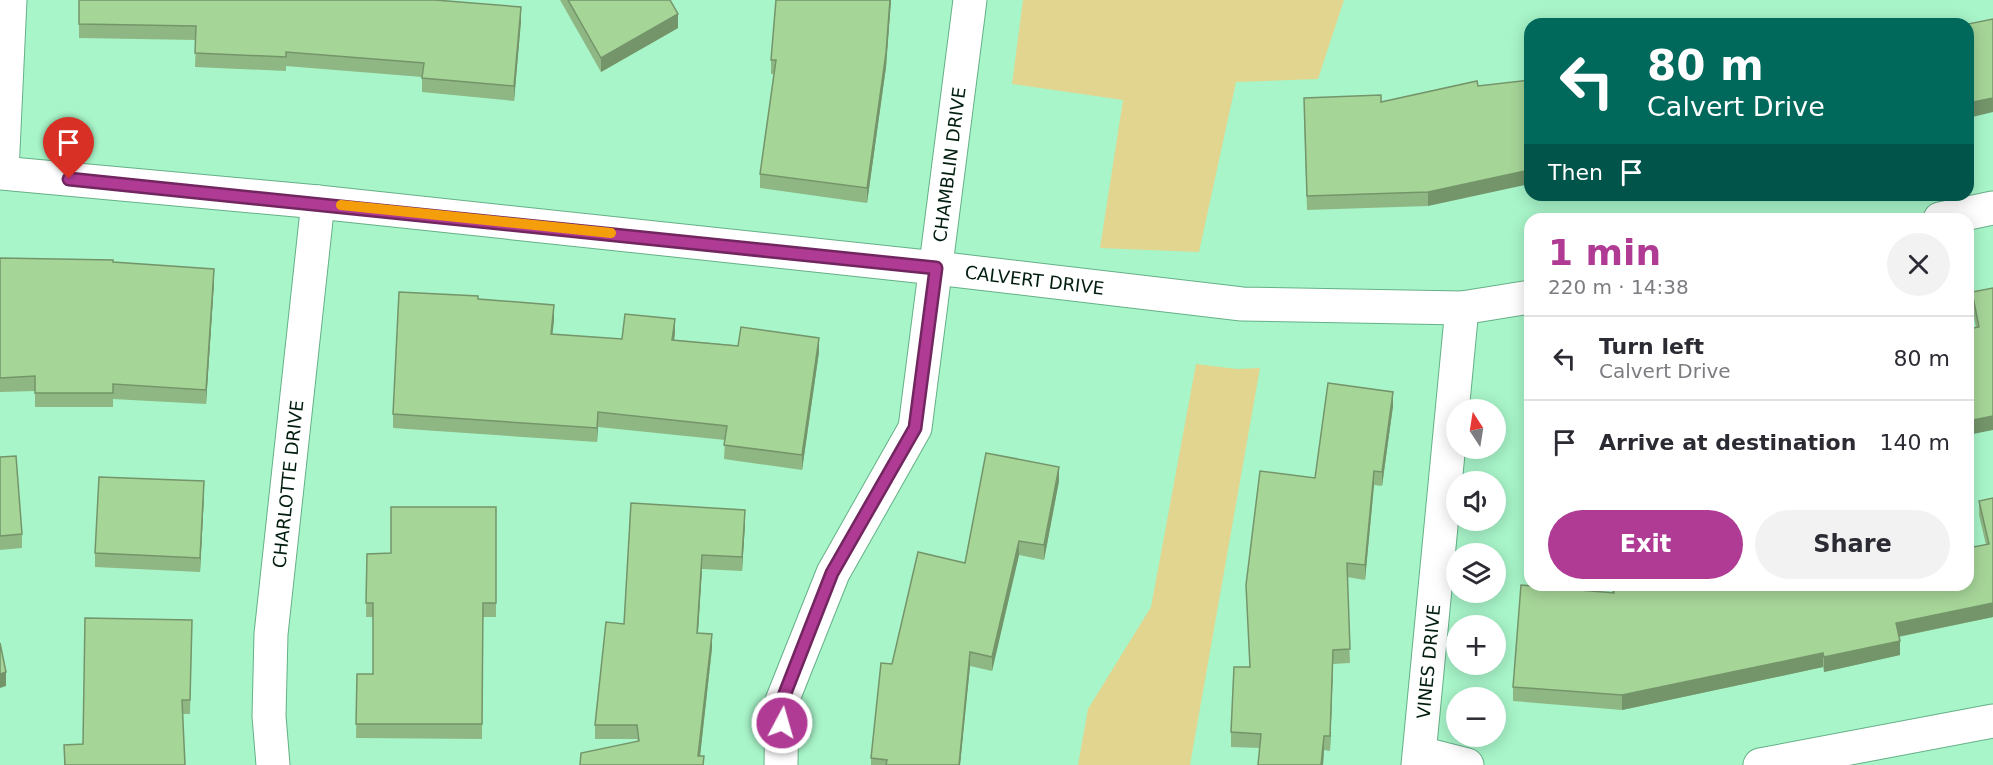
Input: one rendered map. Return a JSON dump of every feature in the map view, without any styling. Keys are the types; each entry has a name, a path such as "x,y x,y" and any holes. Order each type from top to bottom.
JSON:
{"street":[{"path":"1,172 9,0"},
{"name":"CHAMBLIN DRIVE","path":"782,765 782,701 832,573 915,428 970,0"},
{"name":"CALVERT DRIVE","path":"1,172 318,202 936,268 1242,304 1462,308 1524,298"},
{"name":"CHARLOTTE DRIVE","path":"273,765 269,716 271,634 318,202"},
{"path":"1969,213 1993,208"},
{"name":"VINES DRIVE","path":"1419,759 1462,308"},
{"path":"1760,765 1993,721"},
{"path":"1419,759 1467,765"}],"shaded area":[{"path":"1023,0 1344,0 1318,79 1236,82 1199,252 1100,248 1123,100 1012,84"},
{"path":"1196,364 1237,369 1260,368 1190,765 1078,765 1088,709 1151,607"}],"building":[{"path":"79,0 435,0 521,7 514,86 422,78 424,63 286,52 286,57 195,53 196,26 79,24"},
{"path":"568,0 670,0 678,14 601,58"},
{"path":"776,0 890,0 886,53 867,188 760,174 776,60 771,60"},
{"path":"1993,19 1993,98 1974,102 1974,23"},
{"path":"1477,81 1478,86 1524,81 1524,171 1428,192 1307,196 1304,98 1381,95 1381,102"},
{"path":"0,258 113,260 113,262 214,269 206,390 113,384 113,393 35,393 35,376 0,378"},
{"path":"1993,288 1993,416 1974,420 1974,328 1979,327 1974,292"},
{"path":"399,292 478,296 478,299 554,305 551,334 622,339 625,314 675,319 672,340 738,346 741,327 819,338 802,455 724,445 727,426 598,412 597,428 393,414"},
{"path":"1328,383 1393,392 1382,472 1374,471 1365,565 1347,563 1350,649 1333,650 1330,736 1324,736 1321,765 1258,765 1261,734 1231,732 1234,667 1250,667 1246,585 1260,471 1315,478"},
{"path":"986,453 1059,467 1044,545 1019,541 992,657 970,652 959,765 886,765 887,760 871,758 881,663 892,664 918,552 965,563"},
{"path":"16,456 22,534 0,536 0,457"},
{"path":"99,477 204,481 200,558 95,553"},
{"path":"1993,498 1993,603 1896,623 1900,641 1824,657 1823,653 1622,695 1513,687 1521,585 1524,585 1524,591 1614,593 1614,591 1974,591 1974,547 1989,544 1979,501"},
{"path":"631,503 745,510 742,557 702,555 697,633 712,634 698,756 704,756 703,765 580,765 581,753 639,741 637,725 595,725 606,622 624,624"},
{"path":"391,507 496,507 496,603 483,603 482,724 356,724 357,674 373,674 373,603 366,603 367,554 391,553"},
{"path":"85,618 192,620 190,700 182,700 185,765 65,765 64,745 83,744"},
{"path":"0,643 6,672 0,674"}],"slow traffic":[{"path":"341,205 611,233"}],"route":[{"path":"69,179 318,202 936,268 915,428 832,573 782,701 782,723"}]}
